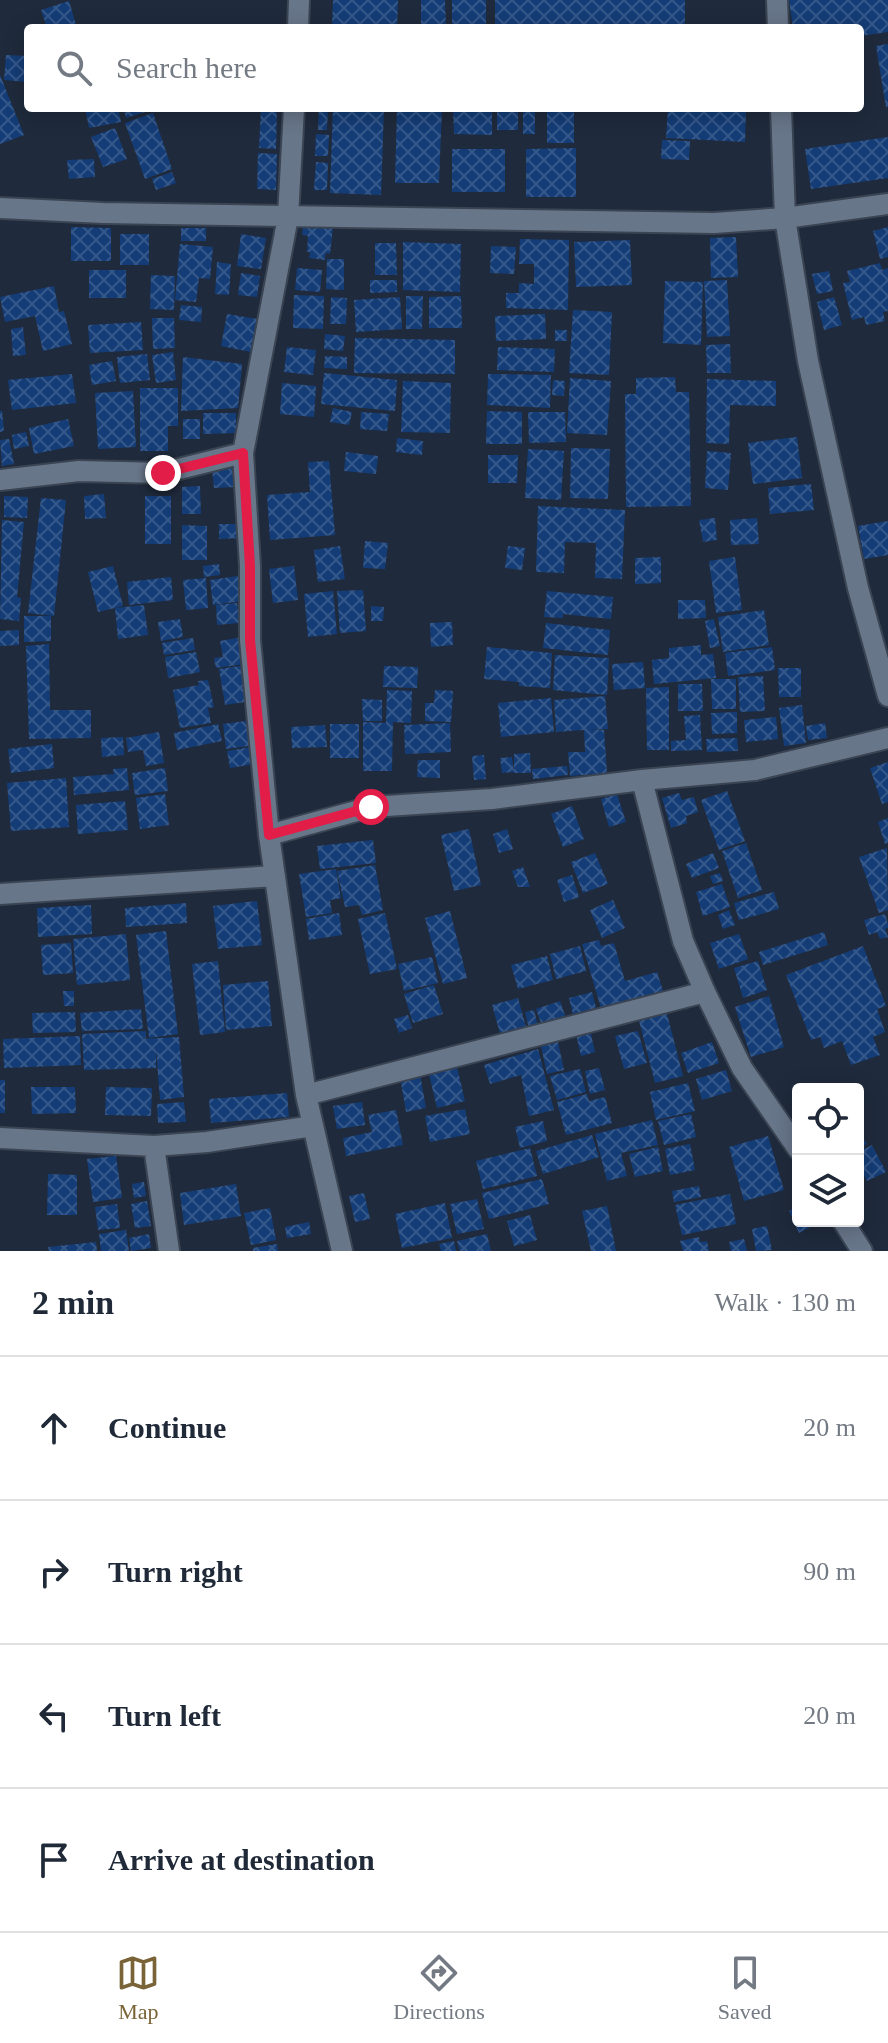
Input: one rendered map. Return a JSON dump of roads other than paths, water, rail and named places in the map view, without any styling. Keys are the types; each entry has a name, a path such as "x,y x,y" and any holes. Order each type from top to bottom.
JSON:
{"street":[{"path":"298,24 299,0"},
{"path":"777,0 778,24"},
{"path":"294,112 288,217 243,453 250,566 250,640 269,835 306,1095 342,1251"},
{"path":"781,112 785,218 811,376 858,588 888,696"},
{"path":"0,208 288,217 714,223 785,218 888,204"},
{"path":"0,480 79,471 163,473 243,453"},
{"path":"269,835 371,807 492,799 642,780 755,770 888,738"},
{"path":"642,780 683,941 742,1068 792,1140"},
{"path":"0,894 275,876"},
{"path":"306,1095 705,992"},
{"path":"0,1138 154,1146 207,1142 313,1126"},
{"path":"154,1146 169,1251"},
{"path":"847,1227 861,1251"}]}
